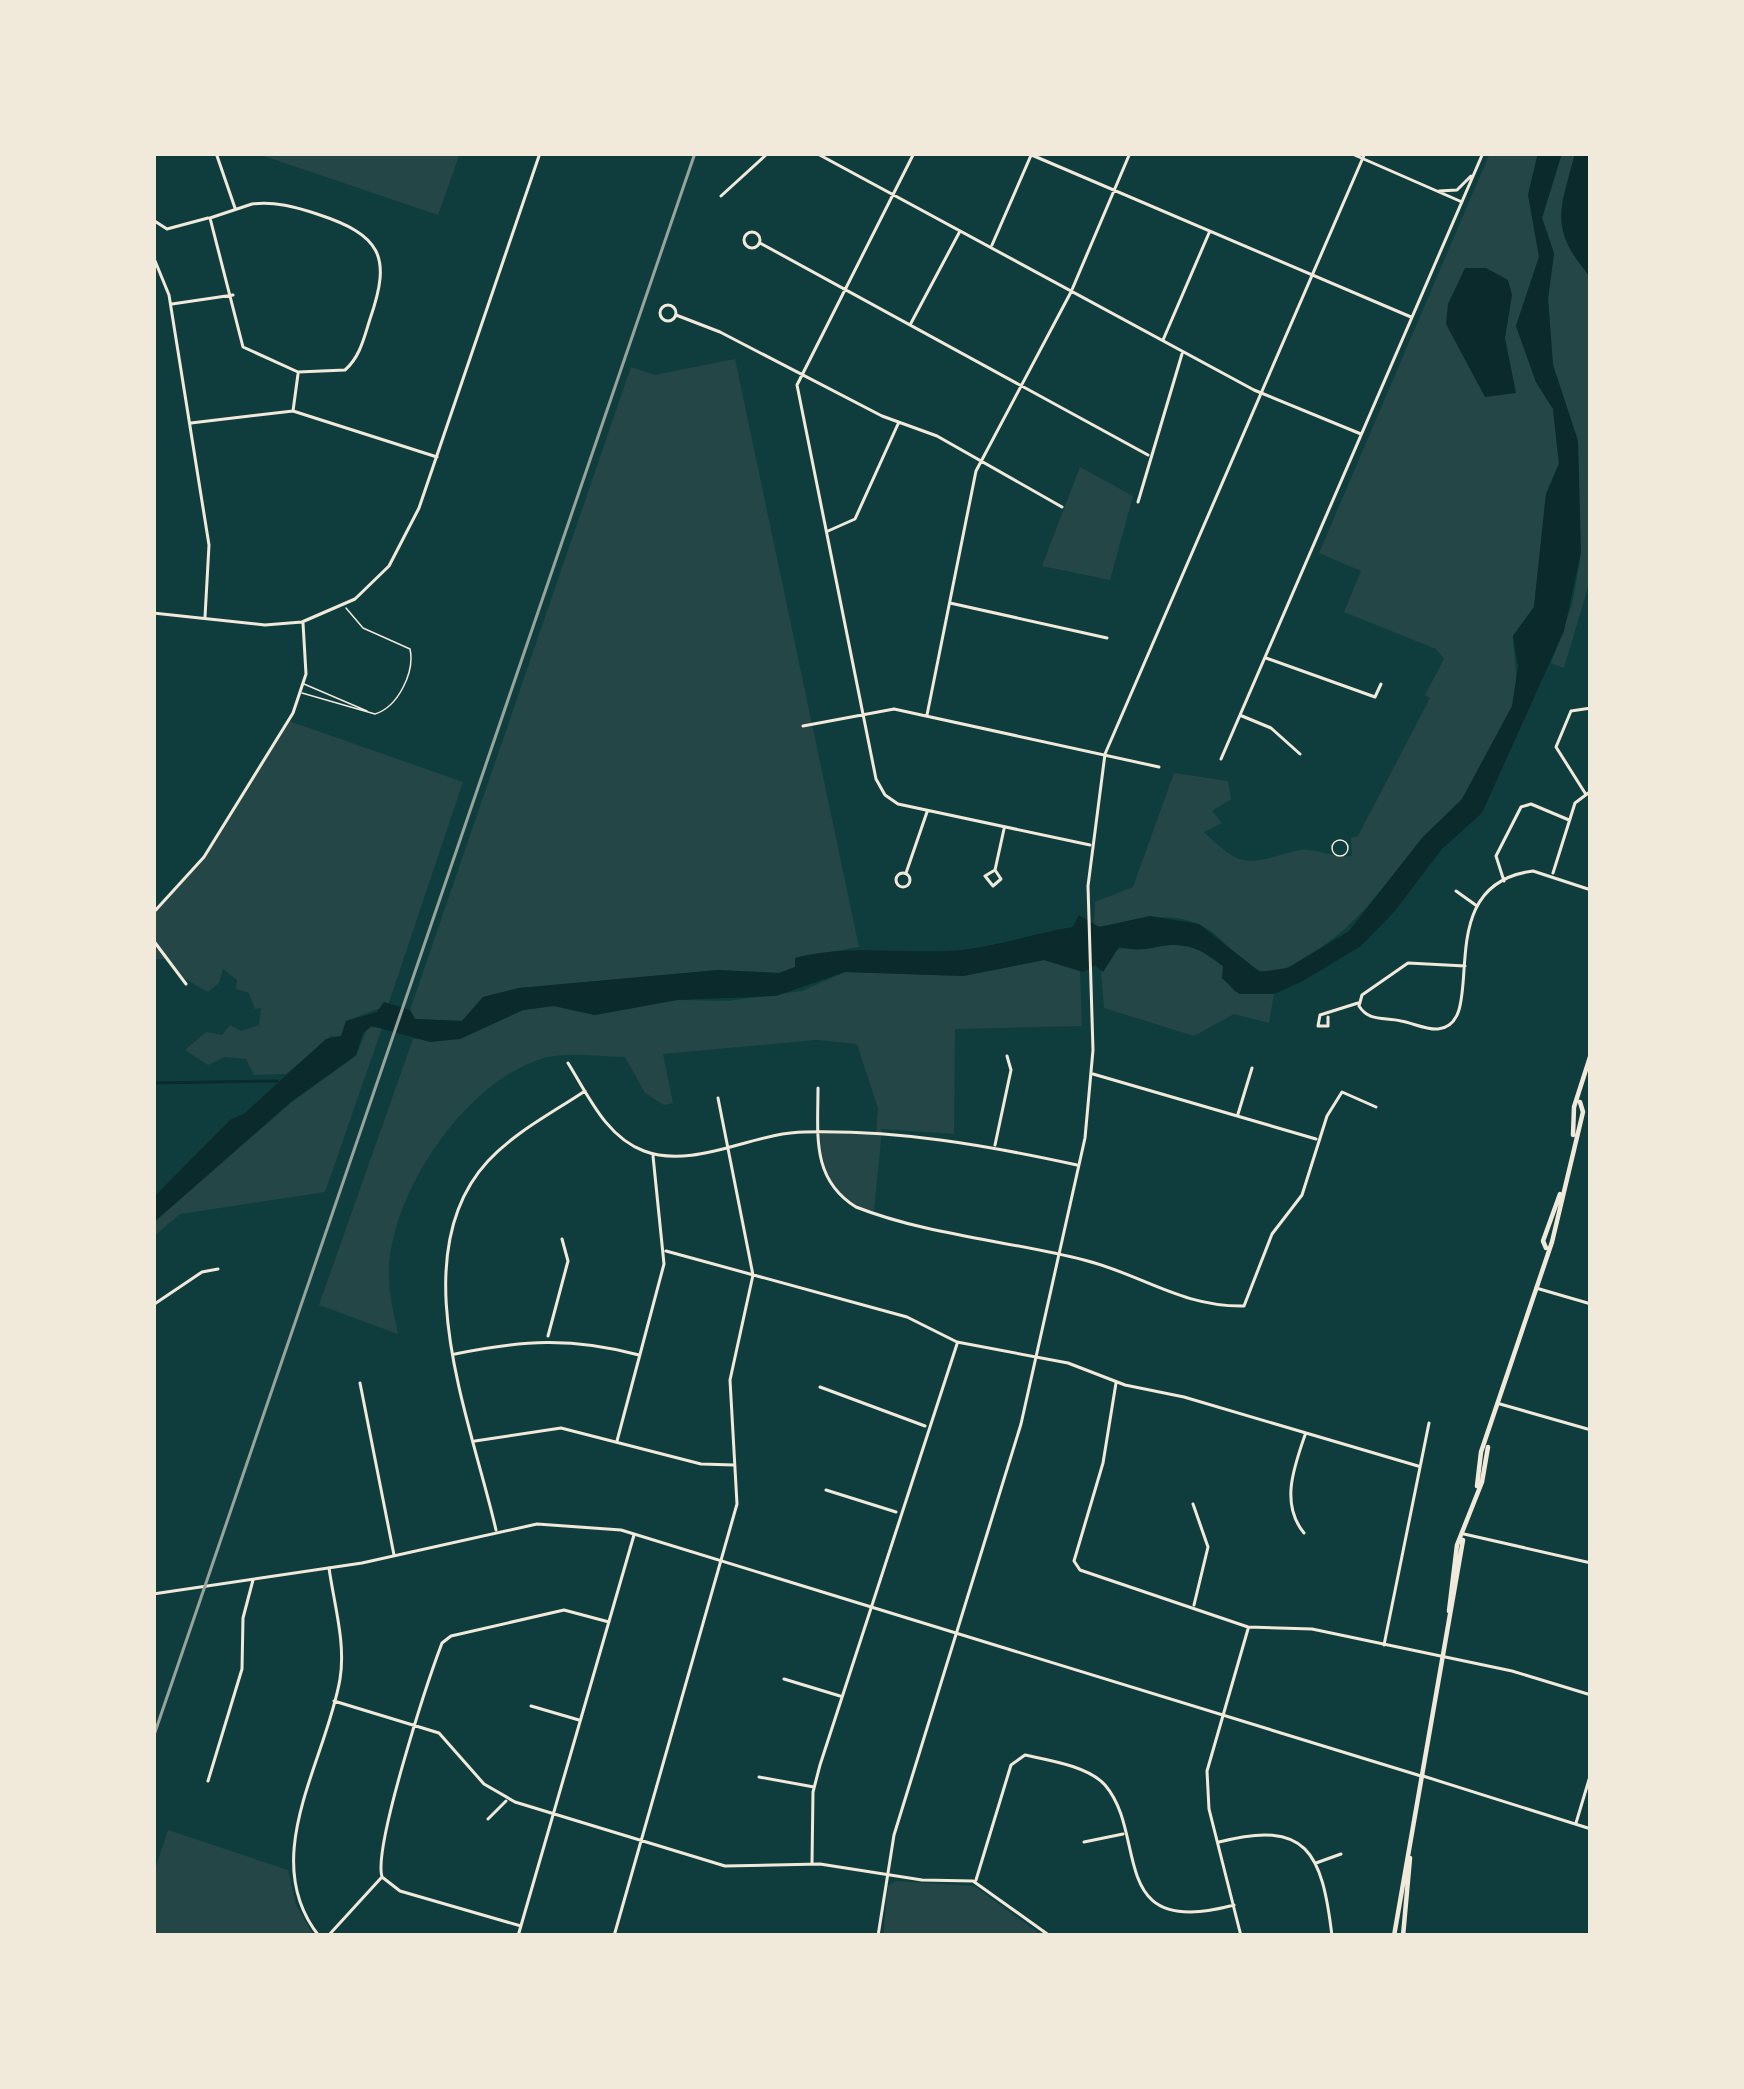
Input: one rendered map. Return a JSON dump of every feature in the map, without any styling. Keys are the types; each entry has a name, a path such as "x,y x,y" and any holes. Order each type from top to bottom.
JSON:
{"main road":[{"path":"1394,1936 1476,1471 1488,1446 1546,1248 1553,1200 1560,1194 1573,1135 1570,1127 1591,1054"},
{"path":"1403,1936 1410,1858"}],"street":[{"path":"216,153 235,209"},
{"path":"153,614 265,625 302,622 367,590 398,554 437,457 540,153"},
{"path":"721,196 768,153"},
{"path":"816,153 1262,393 1362,435"},
{"path":"914,153 801,374 797,393 861,713 881,790 895,802 1090,844"},
{"path":"927,715 965,508 981,460 1071,292 1130,153"},
{"path":"1350,153 1462,202"},
{"path":"1222,759 1483,153"},
{"path":"991,247 1030,154 1412,318"},
{"path":"878,1936 885,1875 1037,1356 1079,1165 1093,1074 1087,914 1090,844 1106,754 1364,156"},
{"path":"1437,191 1456,190 1476,170"},
{"path":"153,220 167,230 262,203 311,212 358,229 379,255 381,288 353,362 340,371 298,372 245,351 210,218"},
{"path":"910,325 960,231"},
{"path":"1163,340 1210,231"},
{"path":"760,243 1148,455"},
{"path":"153,256 170,304 210,559 205,619"},
{"path":"170,304 233,295"},
{"path":"676,315 981,460 1062,507"},
{"path":"1138,502 1148,455 1183,351"},
{"path":"293,411 298,372"},
{"path":"189,423 293,411 437,457"},
{"path":"826,532 855,519 899,422"},
{"path":"948,602 1107,638"},
{"path":"153,913 204,857 302,693 302,622"},
{"path":"1265,658 1376,697 1381,684"},
{"path":"803,726 883,708 1159,767"},
{"path":"1553,874 1569,820 1588,792 1556,747 1571,711 1591,708"},
{"path":"1240,715 1277,733 1300,754"},
{"path":"1504,881 1497,853 1521,807 1532,804 1569,820"},
{"path":"906,873 928,811"},
{"path":"994,870 1004,828"},
{"path":"1358,1003 1368,1016 1436,1029 1455,1020 1462,997 1463,939 1478,908 1504,881 1526,872 1553,874 1591,890"},
{"path":"1456,891 1478,908"},
{"path":"153,940 187,984"},
{"path":"1358,1003 1364,993 1408,963 1465,966"},
{"path":"1328,1017 1343,1005 1358,1003"},
{"path":"994,1146 1011,1070 1007,1056"},
{"path":"568,1063 622,1139 653,1154 677,1156 818,1132 907,1133 1079,1165"},
{"path":"1238,1116 1252,1068"},
{"path":"1093,1074 1319,1139"},
{"path":"818,1088 824,1174 856,1208 1059,1254 1202,1303 1244,1306 1272,1234 1302,1195 1319,1139 1342,1092 1376,1107"},
{"path":"496,1532 442,1280 457,1209 502,1147 585,1091"},
{"path":"614,1936 735,1515 730,1380 753,1275 718,1098"},
{"path":"617,1441 666,1251 653,1154"},
{"path":"547,1339 568,1261 562,1239"},
{"path":"666,1251 907,1317 957,1342 1037,1356 1418,1466"},
{"path":"153,1305 202,1272 218,1269"},
{"path":"1534,1288 1591,1304"},
{"path":"455,1354 547,1339 640,1355"},
{"path":"812,1864 814,1787 898,1513 957,1342"},
{"path":"1116,1382 1103,1463 1075,1567 1248,1628 1302,1627 1384,1648 1512,1671 1591,1695"},
{"path":"360,1383 394,1555"},
{"path":"820,1387 927,1426"},
{"path":"1500,1404 1591,1430"},
{"path":"1384,1648 1429,1423"},
{"path":"476,1441 550,1427 701,1464 735,1465"},
{"path":"1304,1533 1295,1520 1291,1496 1306,1433"},
{"path":"826,1490 898,1513"},
{"path":"1193,1504 1208,1547 1194,1607"},
{"path":"153,1594 329,1568 547,1524 635,1533 1591,1829"},
{"path":"518,1936 635,1533"},
{"path":"1464,1537 1591,1563"},
{"path":"319,1936 299,1902 292,1856 334,1701 341,1655 329,1568"},
{"path":"208,1780 242,1670 243,1618 253,1580"},
{"path":"328,1936 382,1877 380,1853 442,1643 458,1634 564,1610 609,1622"},
{"path":"1241,1936 1217,1842 1207,1771 1248,1628"},
{"path":"435,1638 442,1643"},
{"path":"784,1679 841,1696"},
{"path":"334,1701 445,1738 478,1778 507,1799 640,1843 739,1868 812,1864 975,1882 1050,1936"},
{"path":"531,1706 581,1720"},
{"path":"975,1882 1012,1766 1022,1756 1100,1780 1113,1798 1134,1873 1159,1902 1185,1912 1234,1905"},
{"path":"1576,1824 1591,1773"},
{"path":"759,1778 814,1787"},
{"path":"488,1819 507,1799"},
{"path":"1217,1842 1273,1831 1298,1841 1314,1864 1332,1936"},
{"path":"1084,1842 1123,1834"},
{"path":"1314,1864 1341,1853"},
{"path":"382,1877 400,1891 521,1926"}],"lane":[{"path":"302,693 370,713 384,712 401,690 413,654 406,644 363,628 344,605"},
{"path":"304,684 370,713"}],"shaded area":[{"path":"255,153 460,153 438,215"},
{"path":"1490,153 1538,153 1529,190 1539,257 1516,326 1536,382 1553,409 1559,463 1546,494 1534,607 1513,636 1515,698 1495,743 1459,803 1369,904 1341,932 1287,967 1262,971 1252,967 1210,931 1170,917 1094,926 1095,902 1133,887 1174,773 1228,781 1231,799 1212,811 1222,823 1204,832 1237,858 1255,861 1302,850 1352,856 1351,838 1358,836 1430,698 1425,695 1444,659 1436,649 1344,612 1361,571 1319,553"},
{"path":"1538,153 1562,153 1542,218 1554,253 1548,299 1553,365 1578,441 1581,552 1564,631 1482,813 1442,849 1361,946 1274,994 1239,994 1222,978 1223,966 1191,947 1168,945 1119,947 1103,972 1095,965 1083,972 1044,960 963,976 845,972 776,996 677,1000 595,1015 554,1006 523,1010 460,1039 430,1042 372,1026 363,1033 356,1055 292,1101 153,1223 153,1198 230,1120 245,1113 326,1039 341,1036 346,1021 377,1012 384,1002 410,1010 415,1019 462,1021 483,997 519,988 718,970 779,973 795,967 795,958 832,952 960,950 1073,927 1079,915 1099,927 1150,916 1199,924 1260,972 1288,968 1349,931 1422,838 1462,799 1512,706 1518,667 1513,636 1534,607 1546,494 1559,464 1553,409 1536,382 1516,326 1539,257 1528,195"},
{"path":"1562,153 1591,153 1591,577 1564,668 1551,663 1572,605 1580,561 1578,441 1553,365 1548,299 1554,253 1542,218"},
{"path":"1575,153 1591,153 1591,278 1568,245 1561,219"},
{"path":"1465,268 1486,268 1508,280 1512,295 1505,338 1516,393 1485,397 1446,324 1448,304"},
{"path":"735,359 859,947 795,958 795,967 779,973 718,970 519,988 483,997 462,1021 415,1019 410,1010 631,367 655,375"},
{"path":"1080,467 1133,496 1110,580 1042,566"},
{"path":"289,721 463,782 388,1005 346,1021 341,1036 331,1036 286,1074 254,1075 246,1059 225,1057 208,1065 185,1050 206,1032 222,1035 230,1025 241,1031 259,1025 261,1008 255,1009 249,993 236,989 237,980 223,969 219,983 208,992 185,979 169,959 153,959 153,914 198,865"},
{"path":"1159,943 1197,948 1223,966 1223,978 1235,992 1274,994 1269,1023 1234,1014 1194,1036 1104,1008 1101,971 1114,950"},
{"path":"1044,960 1080,970 1082,1026 955,1029 954,1134 882,1129 874,1212 840,1192 827,1172 821,1147 820,1133 876,1135 878,1108 857,1044 816,1040 663,1054 673,1103 664,1105 645,1093 625,1057 550,1057 512,1072 484,1092 458,1118 415,1181 391,1248 389,1286 398,1334 319,1305 413,1039 460,1039 523,1010 553,1006 595,1015 677,1000 728,1001 802,991 845,972 963,976"},
{"path":"368,1027 382,1028 325,1192 180,1214 153,1237 153,1223 292,1102 356,1056"},
{"path":"168,1830 288,1870 296,1905 314,1936 153,1936 153,1876"},
{"path":"896,1881 974,1886 1043,1936 883,1936 888,1886"}],"waterway":[{"path":"153,1083 277,1081"}],"railway":[{"path":"153,1738 695,153"}]}
